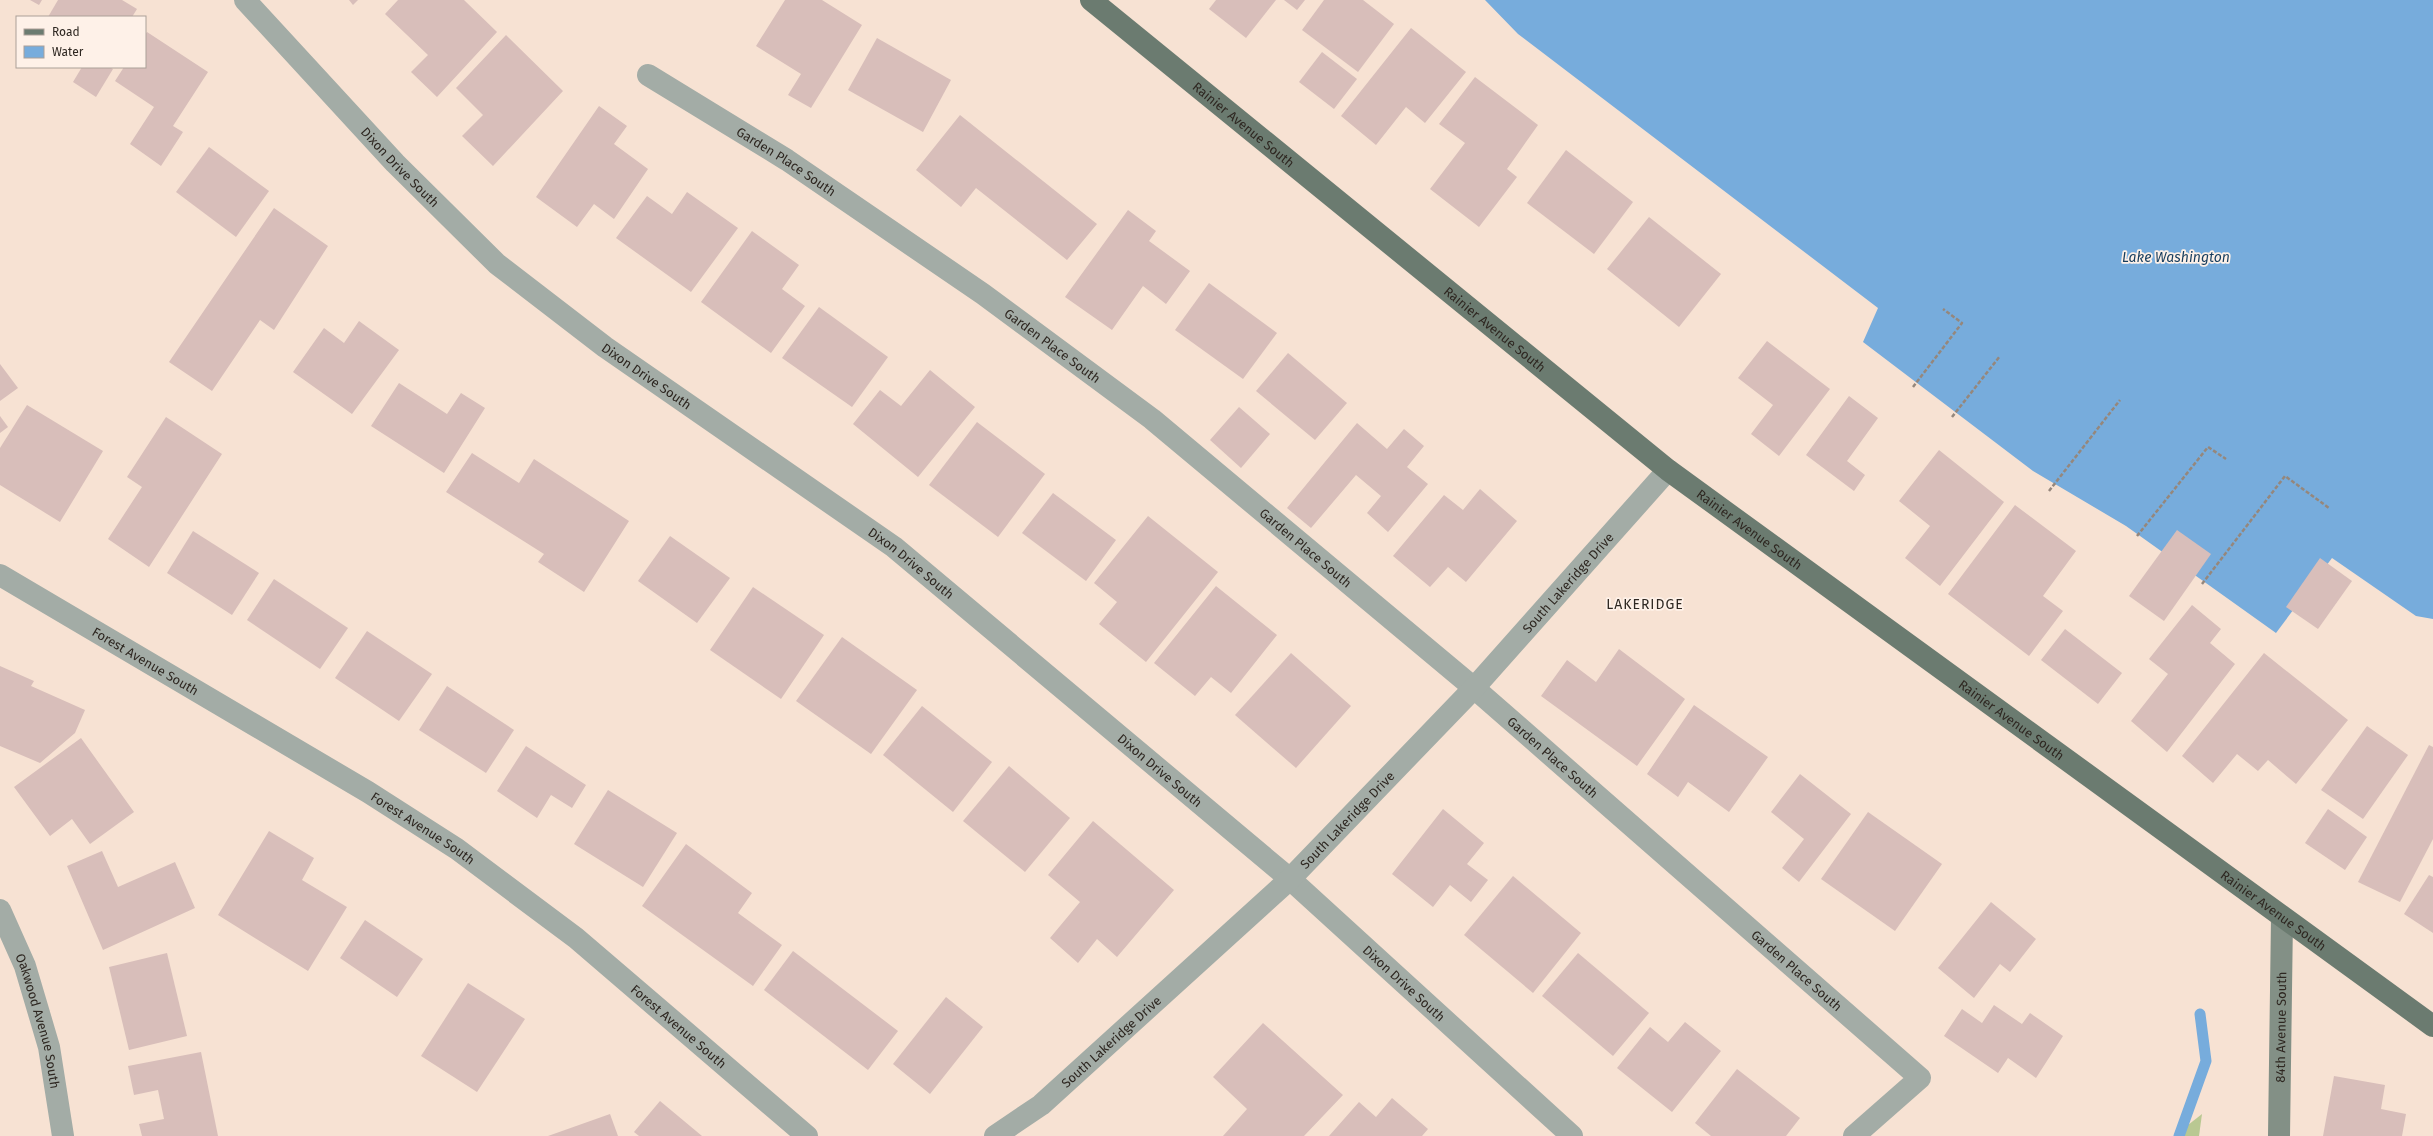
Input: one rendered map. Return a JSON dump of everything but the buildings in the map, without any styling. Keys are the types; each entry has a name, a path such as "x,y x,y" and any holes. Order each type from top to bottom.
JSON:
{"main road":[{"name":"Rainier Avenue South","path":"1091,0 1668,470 2282,918 2433,1026"}],"street":[{"name":"Dixon Drive South","path":"245,0 394,163 497,264 606,347 894,546 1290,879 1572,1136"},
{"name":"Garden Place South","path":"648,75 787,160 983,294 1139,409 1474,688 1920,1078 1854,1136"},
{"name":"South Lakeridge Drive","path":"995,1136 1042,1105 1290,879 1474,688 1668,470"},
{"name":"Forest Avenue South","path":"0,575 368,792 457,849 576,938 807,1136"},
{"name":"Oakwood Avenue South","path":"0,910 25,966 49,1047 63,1136"},
{"name":"84th Avenue South","path":"2279,1136 2282,918"}],"path":[{"path":"1913,387 1962,323 1944,309"},
{"path":"1952,417 2000,356"},
{"path":"2049,491 2120,400"},
{"path":"2137,536 2208,447 2226,459"},
{"path":"2202,584 2285,476 2329,508"}],"green space":[{"path":"2202,1114 2199,1136 2174,1136"}],"water":[{"name":"Lake Washington","path":"1485,0 2433,0 2433,619 2416,616 2332,558 2276,633 2126,526 2033,471 1863,342 1878,308 1518,34"}],"waterway":[{"path":"2179,1136 2206,1061 2200,1014"}],"district":[{"name":"LAKERIDGE","path":"1645,604"}]}
